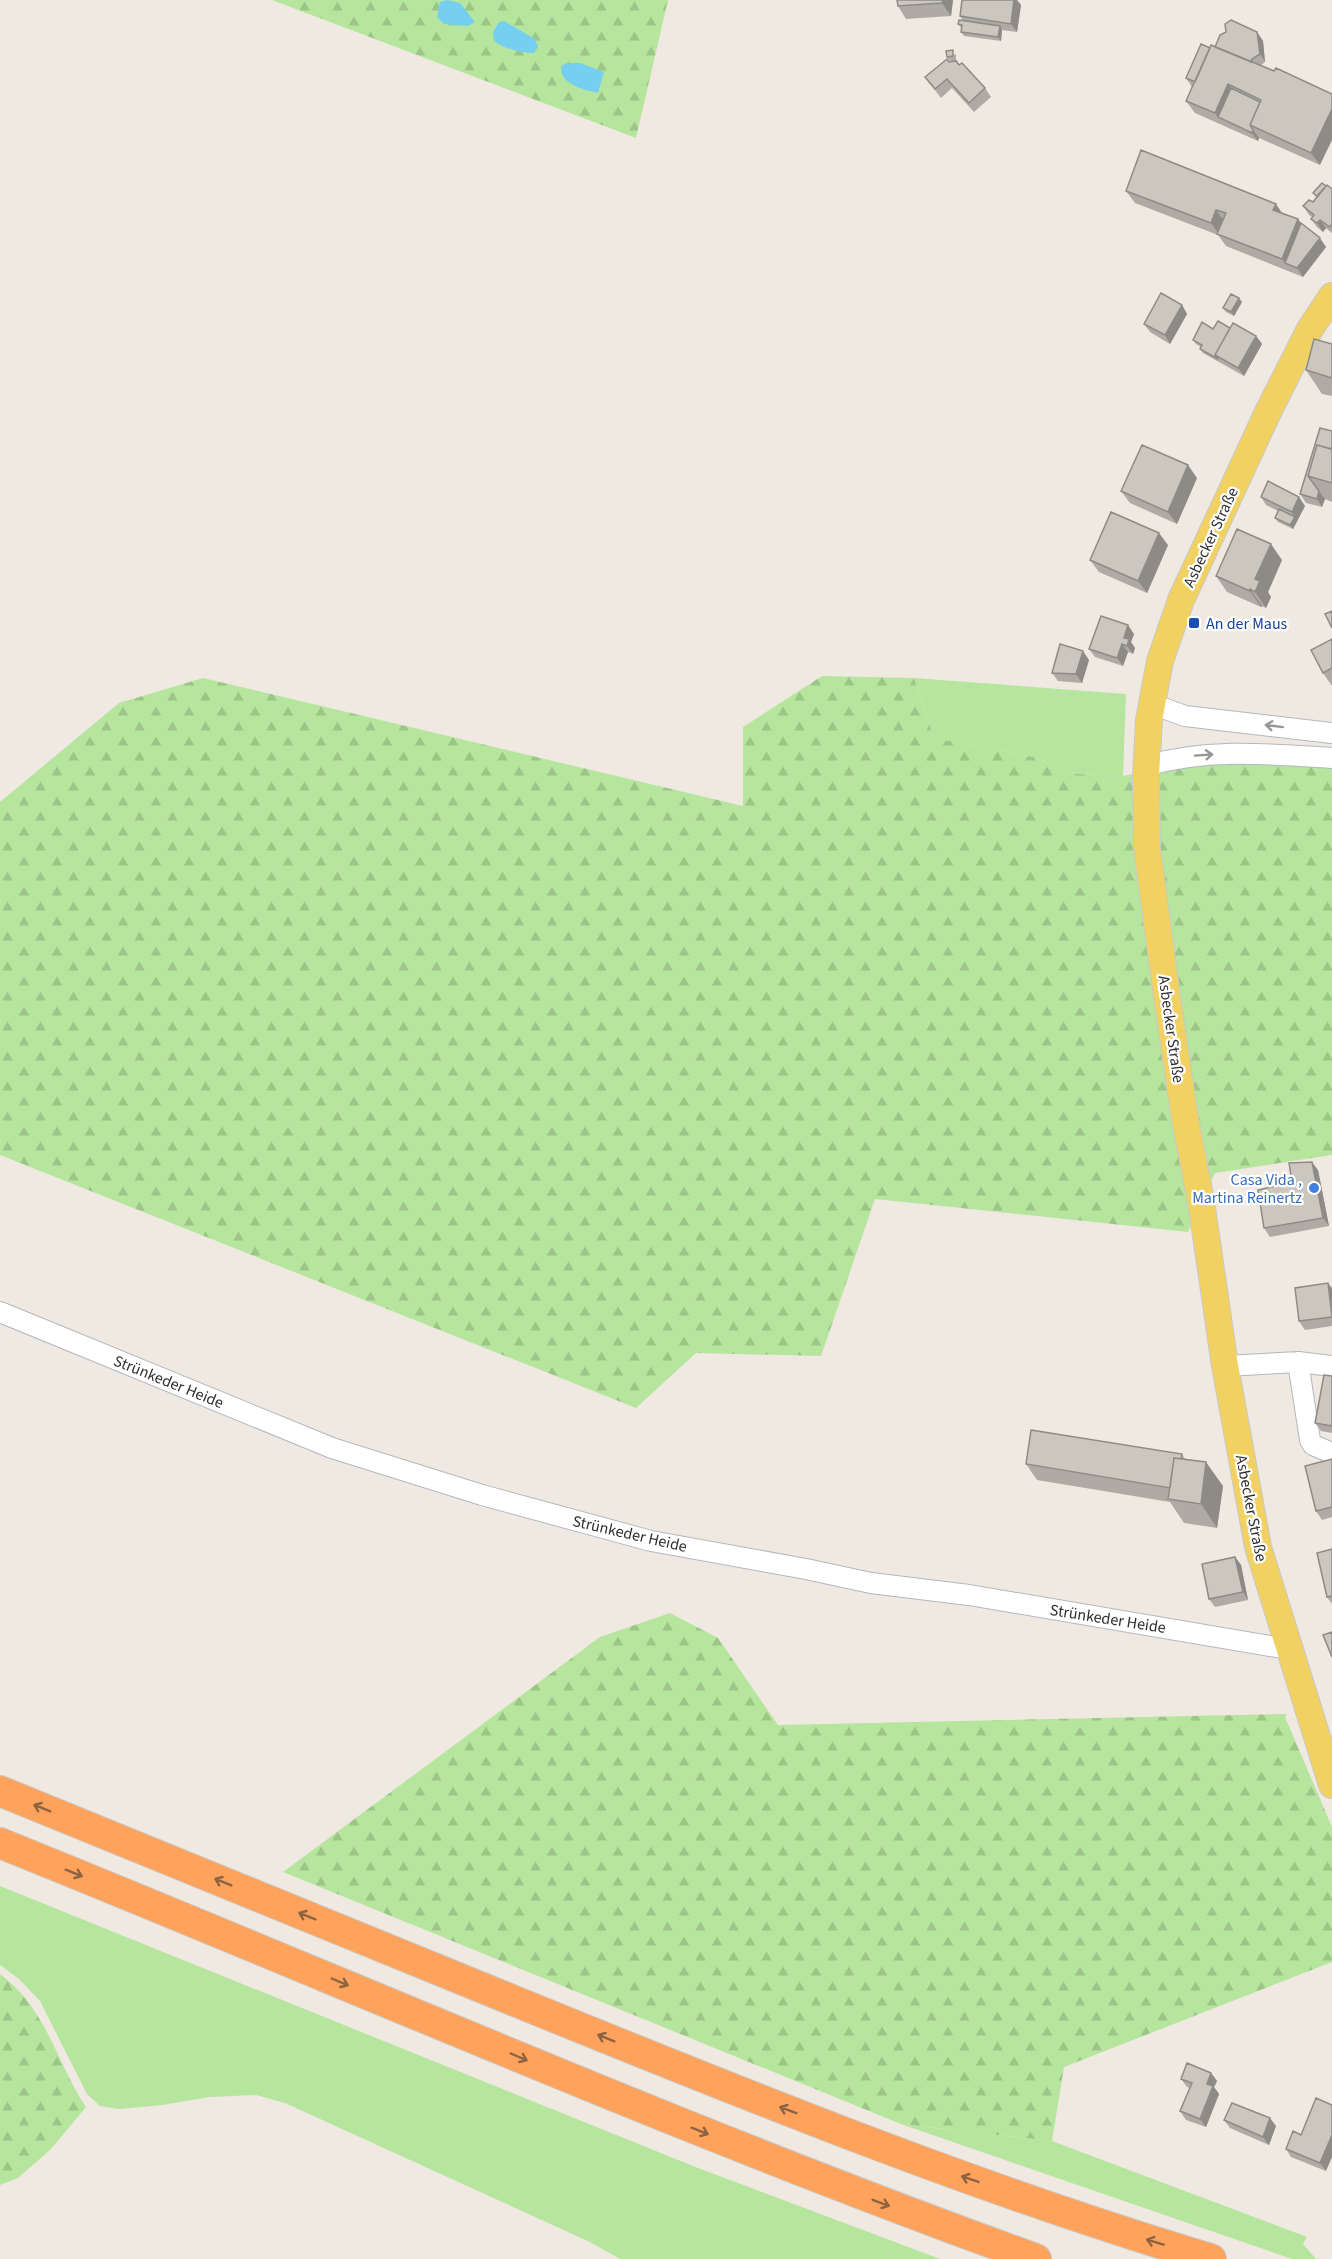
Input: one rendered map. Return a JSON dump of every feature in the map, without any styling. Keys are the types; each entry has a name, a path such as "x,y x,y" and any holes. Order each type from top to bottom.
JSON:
{"highway":[{"path":"0,1791 666,2063 905,2156 1130,2235 1211,2259"},
{"path":"0,1843 231,1936 642,2109 880,2203 1036,2259"}],"main road":[{"name":"Asbecker Straße","path":"1332,296 1310,329 1269,410 1181,600 1160,661 1149,720 1146,766 1147,848 1185,1119 1201,1201 1225,1366 1258,1547 1332,1785"}],"street":[{"path":"1152,704 1185,716 1332,733"},
{"path":"1146,766 1170,759 1204,755 1264,753 1332,758"},
{"name":"Strünkeder Heide","path":"0,1312 332,1448 482,1495 651,1541 871,1583 969,1595 1288,1649"},
{"path":"1298,1362 1310,1440 1318,1448 1332,1453"},
{"path":"1225,1366 1298,1362 1332,1366"}],"green space":[{"path":"272,0 668,0 636,138"},
{"path":"822,676 914,678 934,738 1033,757 1078,774 1123,776 1220,757 1332,766 1332,1155 1215,1173 1188,1232 875,1199 821,1356 696,1353 636,1408 0,1155 0,802 119,703 203,678 743,806 743,727"},
{"path":"914,678 1126,694 1123,776 1078,774 1033,757 934,738"},
{"path":"670,1613 718,1638 778,1725 1287,1714 1285,1717 1332,1827 1332,1962 1064,2067 1052,2141 901,2124 283,1872 600,1637"},
{"path":"0,1886 698,2168 940,2259 620,2259 590,2242 285,2103 256,2095 209,2097 163,2105 119,2109 100,2106 87,2094 40,2001 19,1979 0,1965"},
{"path":"0,1974 16,1988 40,2019 86,2107 51,2149 18,2178 0,2185"},
{"path":"901,2124 1052,2141 1307,2237 1303,2244 1316,2259 1292,2259"}],"water":[{"path":"447,0 460,3 475,22 468,26 444,24 437,17 440,2"},
{"path":"504,21 535,39 538,47 534,53 513,50 494,41 493,32 499,22"},
{"path":"567,63 580,63 604,72 598,93 579,88 568,82 564,78 561,66"}],"building":[{"path":"897,0 943,0 942,3 898,6"},
{"path":"962,0 1014,0 1011,24 960,16"},
{"path":"959,20 1000,26 998,37 961,32 962,25 958,24"},
{"path":"1231,20 1257,32 1260,54 1251,62 1215,47 1220,35 1226,32 1225,24"},
{"path":"1201,44 1210,48 1195,82 1186,78"},
{"path":"1211,45 1274,71 1276,68 1332,94 1332,109 1311,153 1250,125 1261,100 1228,84 1215,113 1186,101"},
{"path":"953,50 953,56 947,57 946,51"},
{"path":"947,59 949,62 956,61 959,65 962,63 985,88 969,103 947,79 935,89 925,77"},
{"path":"1231,88 1260,102 1250,125 1252,133 1218,117"},
{"path":"1141,150 1276,204 1273,210 1298,219 1282,259 1217,234 1226,213 1216,210 1211,223 1126,191"},
{"path":"1322,183 1326,186 1317,196 1313,193"},
{"path":"1327,185 1332,189 1332,224 1330,227 1320,220 1317,223 1311,219 1314,215 1303,206 1309,200 1313,202"},
{"path":"1301,223 1320,238 1297,268 1285,263"},
{"path":"1161,293 1182,305 1165,335 1144,324"},
{"path":"1231,294 1239,298 1231,312 1223,308"},
{"path":"1218,321 1230,328 1215,355 1218,359 1200,349 1202,345 1193,340 1202,322 1213,329"},
{"path":"1233,323 1256,336 1238,368 1215,355"},
{"path":"1314,339 1332,344 1332,378 1306,370"},
{"path":"1320,428 1332,431 1332,447 1331,449 1317,445 1308,476 1319,491 1317,499 1300,494"},
{"path":"1142,445 1188,465 1168,512 1121,491"},
{"path":"1317,445 1332,449 1332,483 1308,476"},
{"path":"1268,481 1299,497 1292,512 1261,497"},
{"path":"1279,509 1295,517 1290,525 1275,518"},
{"path":"1111,512 1159,533 1138,581 1090,560"},
{"path":"1237,529 1271,544 1255,579 1260,581 1255,592 1216,576"},
{"path":"1332,611 1332,628 1325,614"},
{"path":"1101,616 1128,625 1124,638 1129,639 1127,646 1122,644 1117,658 1089,649"},
{"path":"1332,639 1332,668 1323,673 1311,650"},
{"path":"1060,644 1083,651 1076,674 1052,673"},
{"path":"1312,1162 1323,1218 1264,1228 1258,1190 1292,1182 1289,1163"},
{"path":"1328,1283 1332,1317 1299,1321 1295,1288"},
{"path":"1324,1375 1332,1376 1332,1426 1315,1423"},
{"path":"1031,1430 1182,1454 1181,1459 1174,1458 1170,1488 1026,1464"},
{"path":"1174,1458 1206,1462 1201,1504 1168,1499"},
{"path":"1332,1459 1332,1507 1316,1511 1305,1466"},
{"path":"1332,1549 1332,1596 1327,1597 1317,1553"},
{"path":"1235,1557 1243,1592 1209,1599 1202,1564"},
{"path":"1332,1632 1332,1657 1323,1635"},
{"path":"1187,2063 1211,2073 1207,2084 1213,2086 1200,2119 1180,2111 1192,2083 1181,2079"},
{"path":"1316,2098 1332,2105 1332,2135 1320,2163 1286,2149 1293,2131 1301,2135"},
{"path":"1232,2103 1270,2118 1263,2137 1224,2120"}],"place":[{"name":"An der Maus","path":"1194,623"},
{"name":"Casa Vida , Martina Reinertz","path":"1314,1188"}]}
